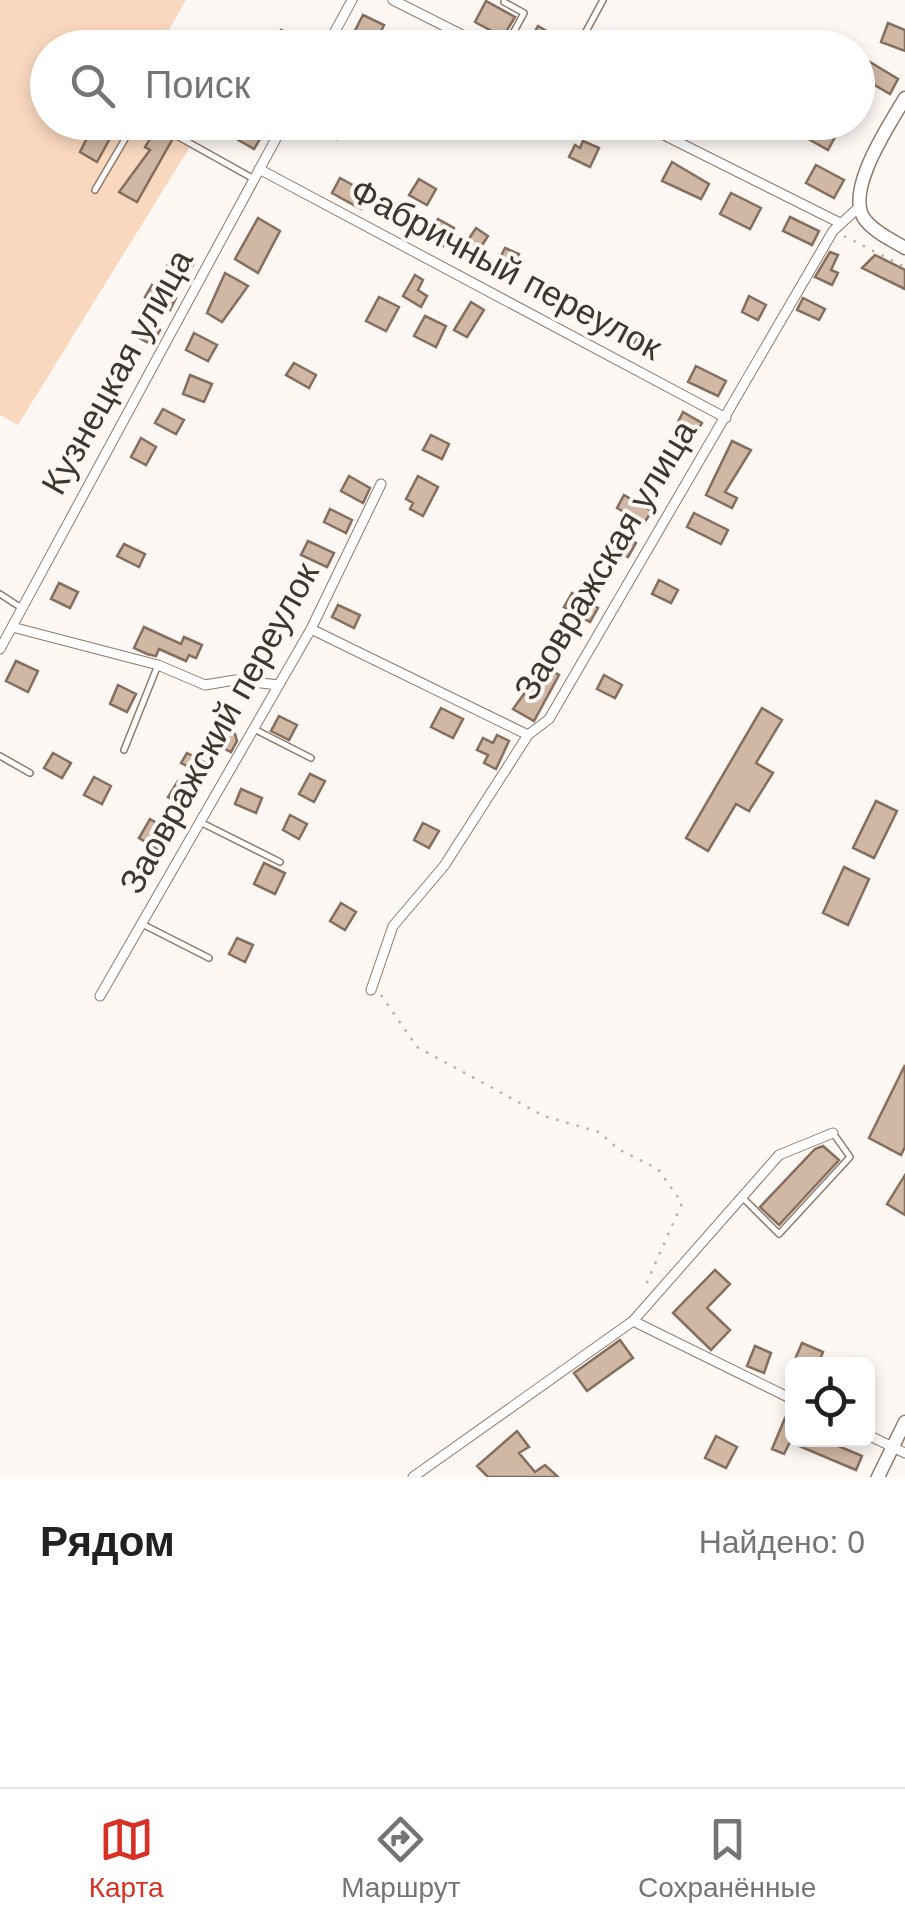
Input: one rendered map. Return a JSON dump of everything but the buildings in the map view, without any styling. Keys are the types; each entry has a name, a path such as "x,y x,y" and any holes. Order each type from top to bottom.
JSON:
{"main road":[{"path":"905,98 859,190 858,208 865,220 905,248"},
{"path":"878,1477 899,1450 905,1422"}],"street":[{"path":"336,30 352,0"},
{"path":"393,0 452,30"},
{"name":"Кузнецкая улица","path":"0,649 275,140"},
{"path":"672,140 836,227"},
{"name":"Фабричный переулок","path":"257,174 726,418"},
{"name":"Заовражская улица","path":"372,990 393,926 444,866 528,735 549,718 836,227 858,208"},
{"name":"Заовражский переулок","path":"100,996 311,629 381,484"},
{"path":"12,627 158,665 205,685 235,680 279,685"},
{"path":"311,629 528,735"},
{"path":"413,1477 633,1322 779,1155 833,1133"},
{"path":"633,1322 785,1395"},
{"path":"875,1438 899,1450"}],"lane":[{"path":"587,30 603,0"},
{"path":"504,2 524,14 515,30"},
{"path":"95,190 124,140"},
{"path":"188,140 257,174"},
{"path":"0,594 20,607"},
{"path":"124,750 158,665"},
{"path":"254,728 311,758"},
{"path":"0,756 30,773"},
{"path":"200,822 280,862"},
{"path":"142,924 209,958"},
{"path":"742,1198 780,1234 850,1157 833,1133"}],"path":[{"path":"836,227 905,267"},
{"path":"372,990 386,997 417,1046 544,1116 599,1132 618,1149 658,1168 682,1202 648,1282 652,1301"}],"shaded area":[{"path":"0,0 186,0 169,30 30,30 30,140 194,140 18,425 0,415"}]}
